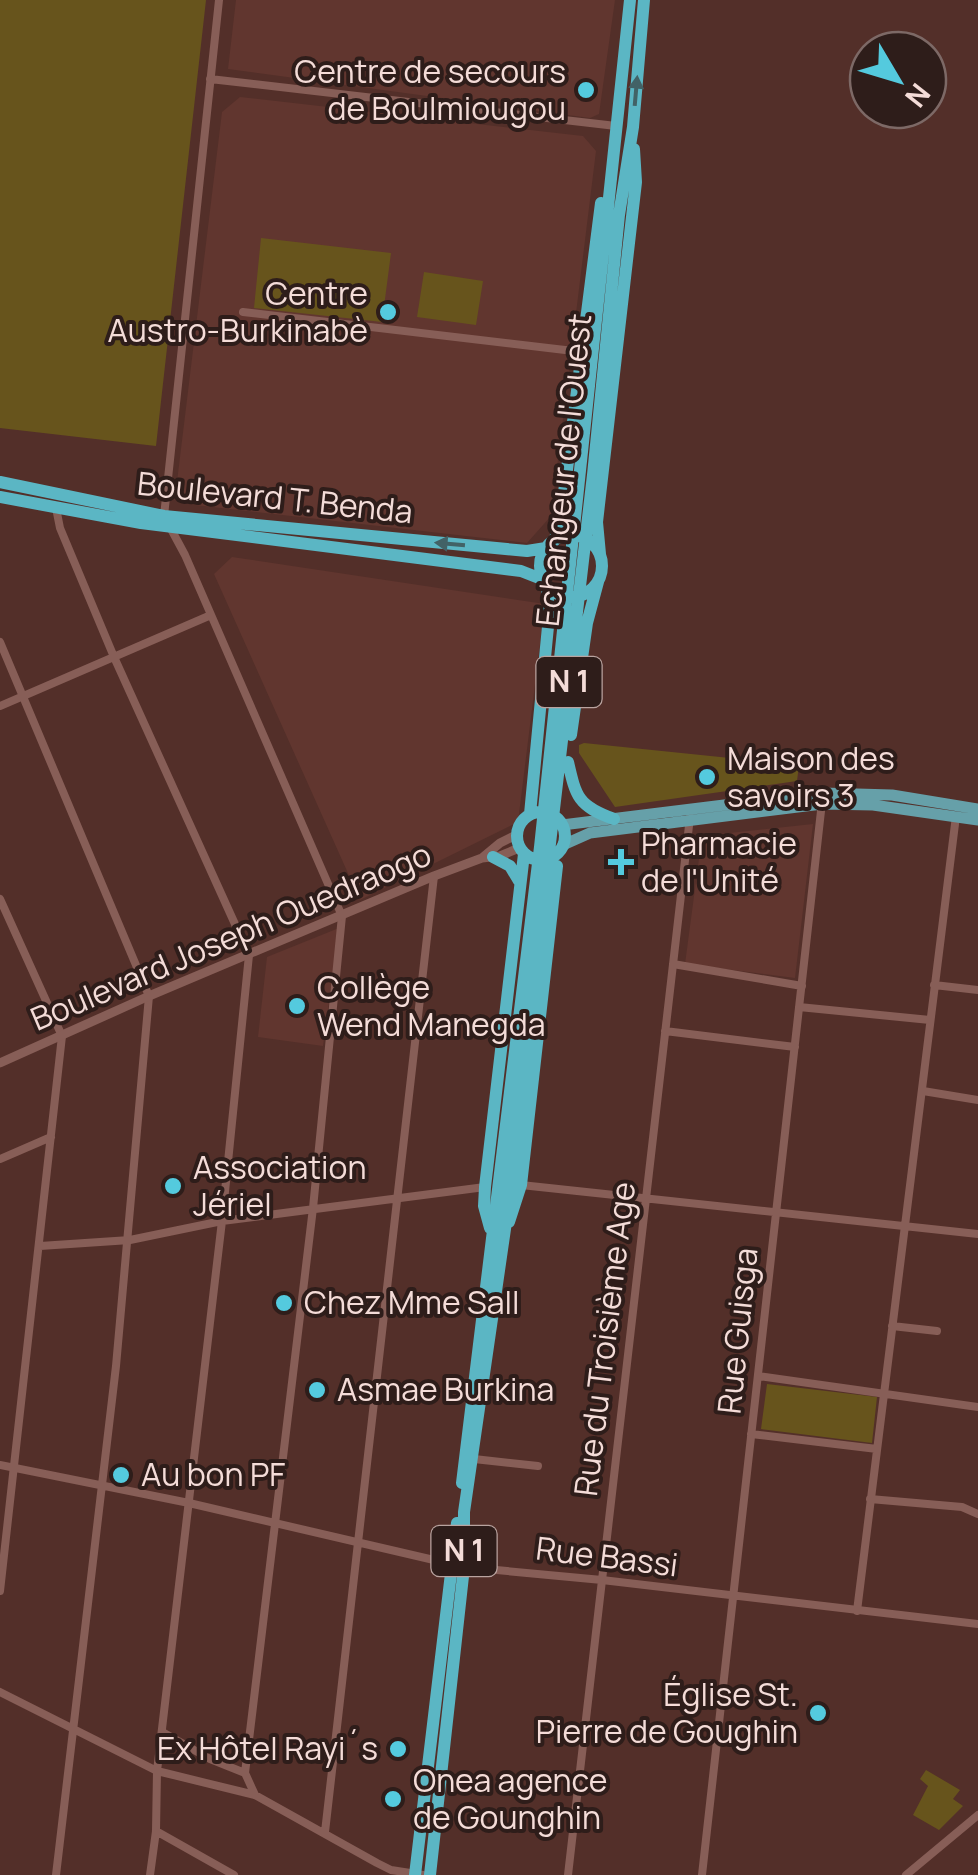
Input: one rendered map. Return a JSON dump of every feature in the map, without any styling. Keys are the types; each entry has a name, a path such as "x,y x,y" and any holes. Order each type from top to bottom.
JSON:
{"highway":[{"name":"N 1","path":"503,1184 520,823 530,814 550,616 541,560 560,524 601,203 616,132 630,0"},
{"name":"N 1","path":"415,1874 458,1566 498,1230 485,1215 503,1184 561,849 568,762 588,623 602,568 597,522 636,182 633,127 644,0"},
{"name":"N 1","path":"617,181 633,127"},
{"name":"N 1","path":"458,1566 474,1460 617,181 616,132"},
{"name":"Echangeur de l'Ouest","path":"503,1184 617,181"},
{"name":"Boulevard T. Benda","path":"0,482 167,521 527,552 550,545"},
{"name":"Boulevard T. Benda","path":"0,497 56,508 521,571 545,583"},
{"path":"550,545 566,536 580,537 592,543 600,554"},
{"path":"545,583 558,595 573,598 587,593 598,582"},
{"path":"568,762 579,799 586,807 614,819"},
{"path":"530,814 546,813 561,823"},
{"path":"520,846 537,861 561,849"},
{"path":"488,857 510,866 520,883"}],"main road":[{"path":"561,849 590,834 690,815 822,798 892,795 978,809"},
{"path":"822,798 978,820"},
{"path":"561,823 690,815"}],"street":[{"path":"220,0 167,521 342,916 313,1208 245,1773 255,1796"},
{"path":"210,79 616,132"},
{"path":"243,312 582,352"},
{"path":"56,508 60,528 114,656 249,954 157,1771 156,1831 150,1875"},
{"path":"0,706 211,615"},
{"path":"0,642 148,996 130,1240 56,1875"},
{"name":"Rue Guisga","path":"702,1875 822,798"},
{"name":"Rue du Troisième Age","path":"568,1875 690,815"},
{"path":"857,1610 956,816"},
{"name":"Boulevard Joseph Ouedraogo","path":"0,1063 148,996 488,857 500,843 520,846"},
{"path":"325,1832 434,876"},
{"path":"0,900 62,1036 0,1590"},
{"path":"673,964 802,986"},
{"path":"934,985 978,990"},
{"path":"799,1007 930,1020"},
{"path":"665,1031 795,1047"},
{"path":"923,1091 978,1100"},
{"path":"0,1159 51,1137"},
{"path":"40,1246 130,1240 222,1220 503,1184 978,1234"},
{"path":"892,1326 937,1332"},
{"path":"758,1376 978,1407"},
{"path":"751,1434 877,1449"},
{"path":"474,1460 538,1466"},
{"name":"Rue Bassi","path":"0,1465 189,1503 458,1566 978,1624"},
{"path":"870,1500 962,1507 978,1514"},
{"path":"0,1692 157,1771 255,1796 377,1863 415,1874"},
{"path":"164,1733 245,1773"},
{"path":"906,1875 978,1817"},
{"path":"156,1831 234,1875"}],"shaded area":[{"path":"0,0 206,0 156,446 0,428"},
{"path":"236,0 615,0 599,114 590,118 228,69"},
{"path":"240,97 583,136 596,151 551,516 527,543 195,505 176,490 222,112"},
{"path":"261,238 391,253 382,322 254,308"},
{"path":"424,272 483,281 476,325 417,317"},
{"path":"232,557 545,604 518,822 360,900 214,574"},
{"path":"579,745 799,765 797,781 615,807 579,753"},
{"path":"813,824 795,978 685,964 702,836"},
{"path":"339,928 323,1046 258,1037 267,957"},
{"path":"767,1384 877,1397 872,1443 761,1429"},
{"path":"926,1770 960,1790 953,1799 963,1806 939,1830 913,1815 928,1786 920,1779"}],"place":[{"name":"Centre de secours de Boulmiougou","path":"586,90"},
{"name":"Centre Austro-Burkinabè","path":"388,312"},
{"name":"Maison des savoirs 3","path":"707,777"},
{"name":"Pharmacie de l'Unité","path":"621,862"},
{"name":"Collège Wend Manegda","path":"297,1006"},
{"name":"Association Jériel","path":"173,1186"},
{"name":"Chez Mme Sall","path":"284,1303"},
{"name":"Asmae Burkina","path":"317,1390"},
{"name":"Au bon PF","path":"121,1475"},
{"name":"Église St. Pierre de Goughin","path":"818,1713"},
{"name":"Ex Hôtel Rayi´s","path":"398,1749"},
{"name":"Onea agence de Gounghin","path":"393,1799"}]}
